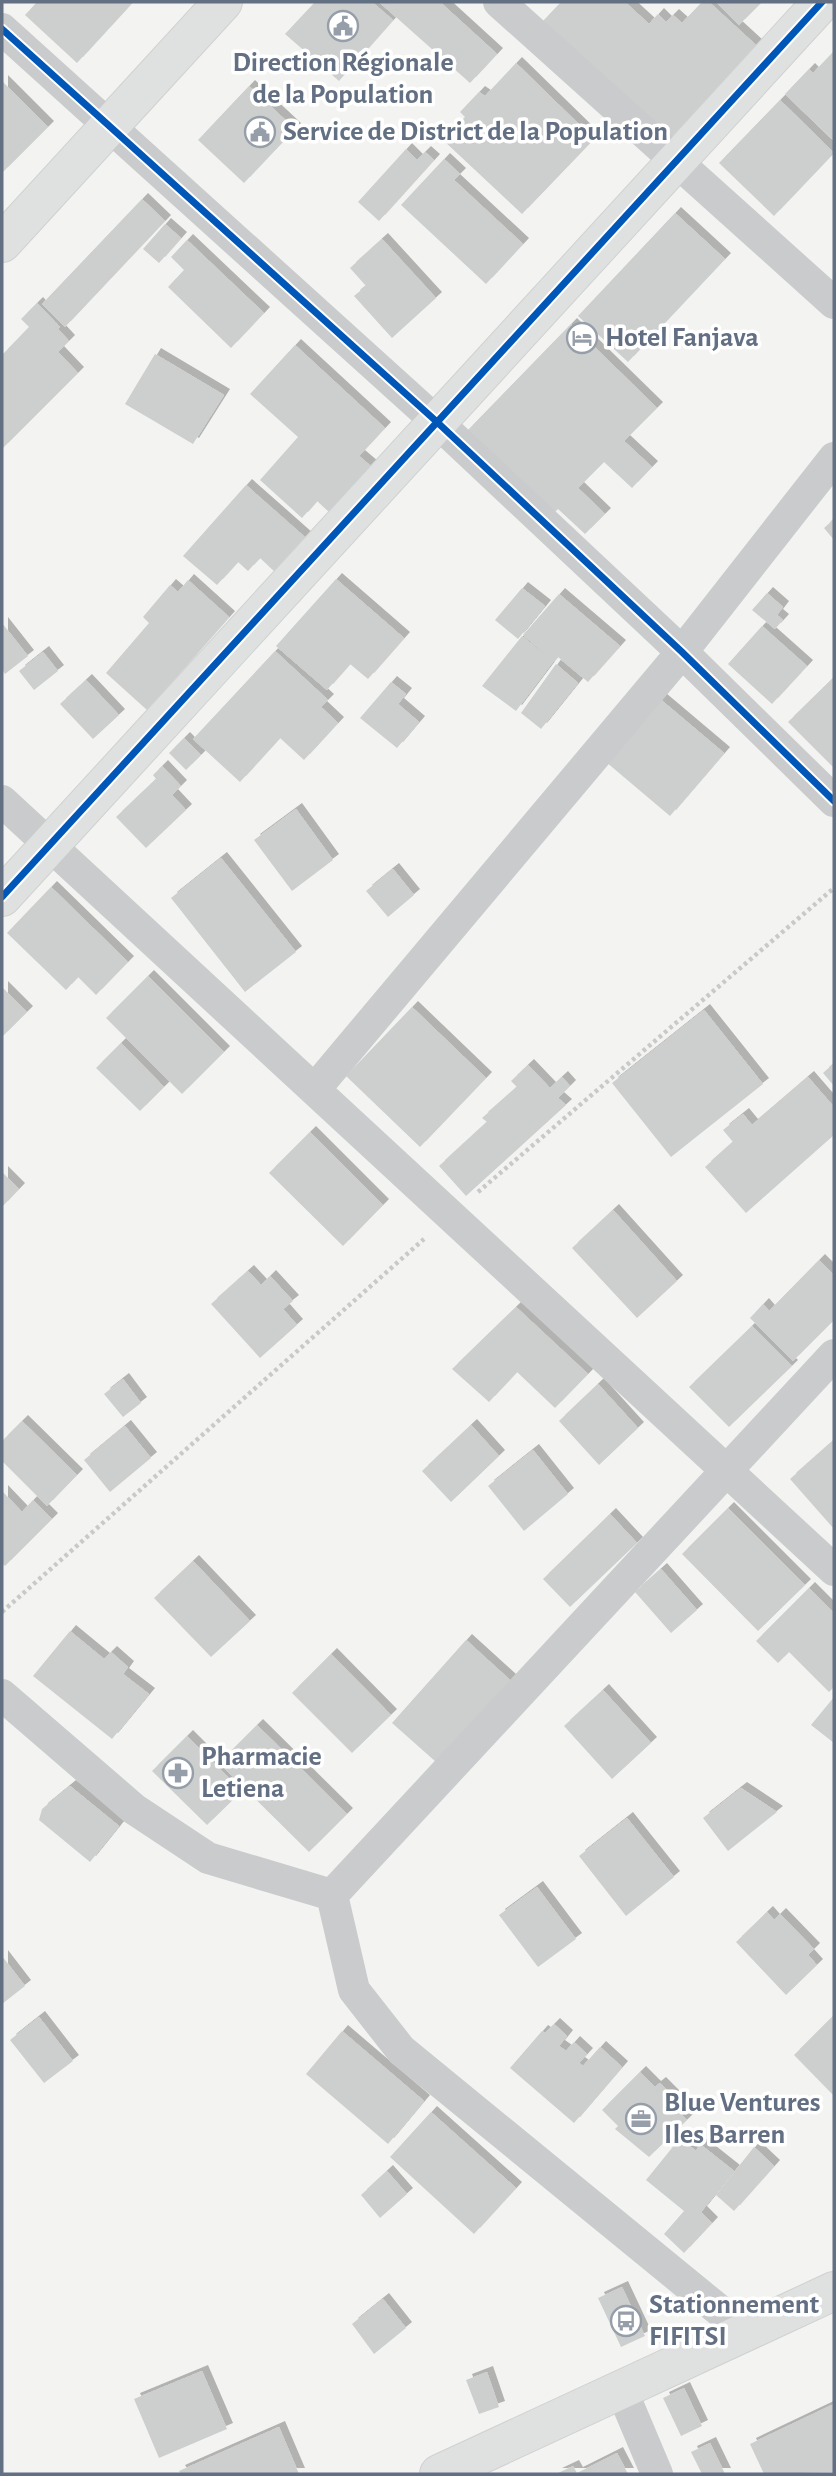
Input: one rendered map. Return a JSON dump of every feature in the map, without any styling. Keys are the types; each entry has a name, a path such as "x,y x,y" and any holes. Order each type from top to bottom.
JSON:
{"street":[{"path":"2,243 223,2"},
{"path":"499,2 834,303"},
{"path":"2,897 822,2"},
{"path":"2,29 437,422 682,652 834,802"},
{"path":"315,1089 682,652 834,458"},
{"path":"2,801 834,1570"},
{"path":"332,1895 834,1355"},
{"path":"2,1695 134,1809 208,1858 332,1895"},
{"path":"332,1895 354,1990 401,2050 747,2333"},
{"path":"439,2474 834,2291"},
{"path":"622,2391 657,2474"}],"path":[{"path":"2,1612 451,1216 834,888"}],"building":[{"path":"37,2 133,2 77,63 25,15"},
{"path":"315,2 372,2 393,20 339,81 285,34"},
{"path":"379,2 440,2 497,54 470,83"},
{"path":"561,2 625,2 649,24 658,14 666,22 673,15 682,23 702,2 709,2 757,46 671,139 543,21"},
{"path":"716,2 762,2 739,25"},
{"path":"834,51 834,141 785,94 809,69 813,73"},
{"path":"516,63 594,139 522,214 443,140 465,117 460,112 479,92 485,96"},
{"path":"2,81 48,127 2,173"},
{"path":"249,86 295,129 244,183 198,140"},
{"path":"780,100 834,153 774,216 719,163"},
{"path":"406,149 417,160 425,152 434,160 379,221 358,202"},
{"path":"444,159 460,174 454,180 523,244 486,284 401,205"},
{"path":"142,199 165,221 65,327 42,304"},
{"path":"675,213 725,259 628,362 578,316"},
{"path":"165,224 181,238 159,263 143,249"},
{"path":"382,239 436,298 392,338 354,296 366,286 350,268"},
{"path":"187,240 264,313 231,348 168,287 184,270 171,257"},
{"path":"37,303 60,327 58,329 69,341 58,352 78,373 2,449 2,355 29,327 21,319"},
{"path":"571,324 657,408 624,441 652,467 632,488 604,462 578,488 605,514 585,534 558,509 553,514 467,431"},
{"path":"295,345 385,428 359,456 372,467 330,513 317,501 302,518 260,480 298,437 250,394"},
{"path":"155,354 224,395 193,444 125,404"},
{"path":"246,485 307,539 277,574 260,558 248,571 238,562 217,585 183,556"},
{"path":"834,519 834,540 824,528"},
{"path":"336,579 404,638 368,679 350,664 327,690 276,646"},
{"path":"188,580 229,617 147,710 106,673 149,623 143,617 170,585 178,592"},
{"path":"522,588 545,606 518,639 495,620"},
{"path":"767,593 783,607 777,615 783,620 775,629 752,610"},
{"path":"559,594 620,646 588,682 558,657 554,662 523,635"},
{"path":"2,623 28,656 5,674 2,669"},
{"path":"762,626 807,666 772,704 728,664"},
{"path":"522,636 553,662 516,711 482,686"},
{"path":"275,651 328,700 321,707 338,723 304,760 280,738 240,782 193,739"},
{"path":"43,652 58,671 34,690 19,671"},
{"path":"556,664 578,683 541,729 521,713"},
{"path":"834,677 834,768 788,722"},
{"path":"86,680 119,715 93,739 60,704"},
{"path":"391,682 406,694 398,704 419,722 397,748 360,718"},
{"path":"660,699 724,753 670,816 606,762"},
{"path":"184,738 201,755 186,770 169,753"},
{"path":"162,766 181,786 172,795 186,810 146,848 116,817 156,779 153,775"},
{"path":"296,809 333,860 292,891 254,840"},
{"path":"221,858 296,952 245,992 171,898"},
{"path":"393,869 414,895 388,917 366,891"},
{"path":"51,887 128,962 96,995 78,977 66,990 7,933"},
{"path":"148,976 224,1052 182,1094 106,1018"},
{"path":"2,987 27,1012 2,1037"},
{"path":"412,1007 486,1078 420,1147 346,1076"},
{"path":"704,1010 763,1084 671,1157 612,1083"},
{"path":"121,1043 164,1087 140,1111 96,1068"},
{"path":"834,1063 834,1086 823,1073"},
{"path":"528,1065 550,1088 562,1077 570,1086 558,1098 566,1105 466,1196 439,1166 487,1122 482,1118 517,1087 511,1081"},
{"path":"808,1077 834,1107 834,1135 746,1213 705,1167 733,1142 723,1130 743,1114 752,1125"},
{"path":"310,1132 383,1205 343,1246 269,1173"},
{"path":"2,1172 19,1189 2,1207"},
{"path":"613,1210 677,1281 637,1318 572,1248"},
{"path":"819,1260 834,1275 834,1320 793,1361 750,1318 763,1304 769,1311"},
{"path":"248,1271 261,1285 270,1276 293,1301 283,1309 297,1325 260,1358 211,1304"},
{"path":"516,1307 588,1374 555,1408 517,1372 489,1402 452,1369"},
{"path":"752,1326 792,1366 729,1427 689,1387"},
{"path":"123,1379 141,1403 123,1417 104,1394"},
{"path":"598,1384 638,1428 599,1465 559,1421"},
{"path":"22,1421 77,1475 47,1506 2,1461 2,1441"},
{"path":"471,1425 499,1456 451,1502 422,1471"},
{"path":"125,1426 151,1458 110,1492 84,1460"},
{"path":"834,1440 834,1529 790,1479"},
{"path":"533,1450 568,1494 524,1531 488,1486"},
{"path":"2,1491 22,1512 33,1500 52,1519 5,1566 2,1563"},
{"path":"728,1508 805,1585 758,1631 682,1554"},
{"path":"610,1514 637,1543 570,1607 543,1579"},
{"path":"193,1561 250,1621 211,1657 154,1598"},
{"path":"661,1569 697,1610 671,1633 635,1592"},
{"path":"809,1588 834,1613 834,1687 829,1692 789,1652 778,1663 756,1641"},
{"path":"70,1631 104,1659 111,1652 128,1667 123,1674 149,1694 112,1739 33,1676"},
{"path":"466,1640 510,1680 436,1762 392,1723"},
{"path":"331,1654 391,1715 352,1753 292,1693"},
{"path":"603,1690 651,1743 612,1779 564,1726"},
{"path":"834,1697 834,1743 811,1725"},
{"path":"257,1725 347,1814 309,1852 219,1763"},
{"path":"187,1736 242,1791 207,1825 152,1771"},
{"path":"70,1786 119,1826 90,1862 39,1820 42,1809"},
{"path":"741,1788 777,1812 728,1851 703,1818"},
{"path":"627,1818 674,1877 626,1916 579,1856"},
{"path":"537,1887 576,1939 538,1967 499,1915"},
{"path":"767,1912 774,1920 780,1914 814,1949 808,1955 817,1965 786,1995 736,1942"},
{"path":"2,1956 25,1986 2,2004"},
{"path":"834,2015 834,2096 794,2055"},
{"path":"39,2017 73,2061 44,2083 10,2040"},
{"path":"554,2024 567,2036 559,2046 566,2051 574,2042 587,2054 579,2063 583,2066 600,2047 622,2067 574,2123 510,2068 542,2031 545,2033"},
{"path":"342,2031 424,2101 388,2144 306,2074"},
{"path":"640,2072 655,2087 660,2083 676,2099 671,2104 687,2120 649,2157 615,2129 618,2126 602,2110"},
{"path":"431,2112 516,2188 474,2234 390,2157"},
{"path":"680,2138 696,2151 700,2144 734,2171 701,2212 712,2223 684,2253 664,2234 684,2211 646,2180"},
{"path":"754,2147 774,2166 734,2211 716,2195"},
{"path":"387,2171 407,2194 380,2218 361,2195"},
{"path":"622,2287 645,2336 621,2347 598,2298"},
{"path":"383,2299 406,2328 374,2354 352,2324"},
{"path":"202,2371 227,2429 159,2458 134,2399"},
{"path":"487,2372 499,2407 479,2414 466,2380"},
{"path":"684,2388 702,2426 681,2436 663,2398"},
{"path":"834,2404 834,2472 764,2474 750,2444"},
{"path":"279,2427 299,2474 181,2474 179,2471"},
{"path":"710,2443 725,2474 702,2474 691,2452"},
{"path":"617,2453 628,2474 556,2474 573,2466 577,2473"}],"cycle path":[{"path":"2,897 822,2"},
{"path":"2,29 437,422 682,652 834,801"}],"place":[{"name":"Direction Régionale de la Population","path":"343,26"},
{"name":"Service de District de la Population","path":"260,132"},
{"name":"Hotel Fanjava","path":"582,338"},
{"name":"Pharmacie Letiena","path":"178,1773"},
{"name":"Blue Ventures Iles Barren","path":"641,2119"},
{"name":"Stationnement FIFITSI","path":"626,2321"}]}
